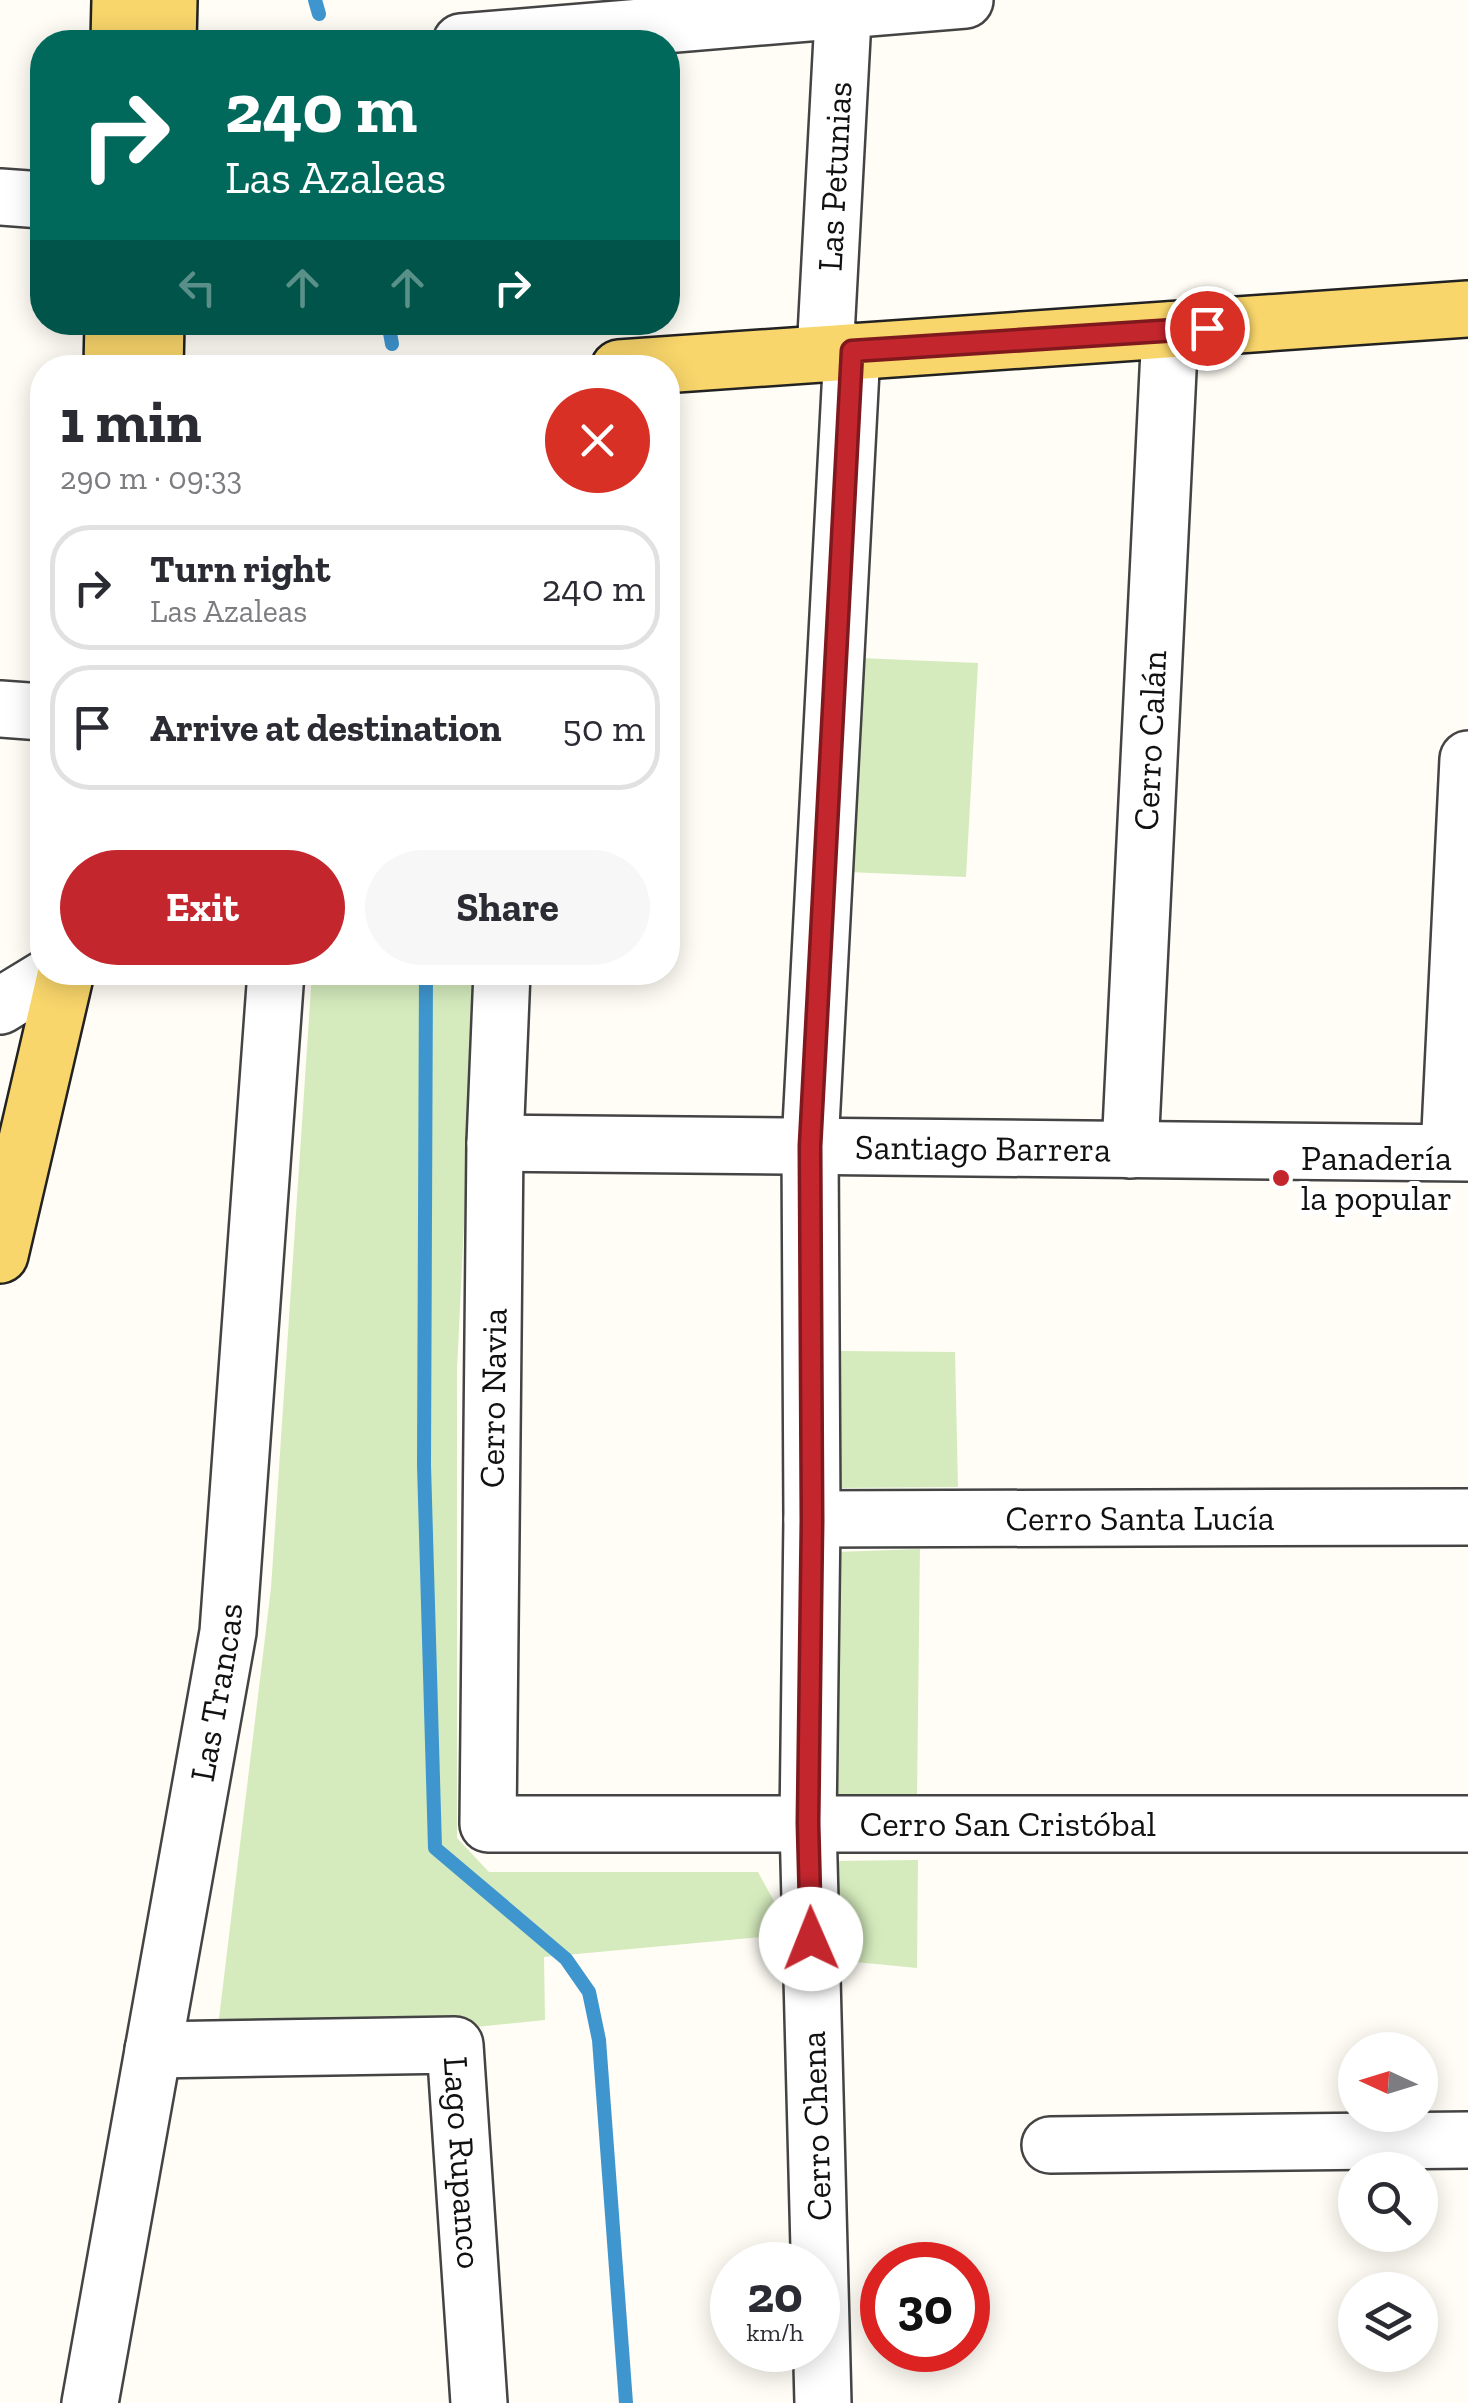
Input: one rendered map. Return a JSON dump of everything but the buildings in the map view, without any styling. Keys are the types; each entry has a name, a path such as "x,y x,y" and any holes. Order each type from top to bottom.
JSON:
{"main road":[{"path":"119,30 120,0"},
{"path":"168,30 169,0"},
{"path":"680,364 1468,309"},
{"path":"0,1256 63,985"}],"street":[{"path":"585,30 844,5 965,0"},
{"name":"Las Petunias","path":"838,353 844,5"},
{"path":"0,197 30,199"},
{"name":"Cerro Calán","path":"1130,1150 1170,330"},
{"name":"Cerro Chena","path":"824,2403 808,1823 812,1520 810,1146 838,353"},
{"path":"0,708 30,711"},
{"path":"1458,1152 1468,760"},
{"path":"0,1006 35,985"},
{"name":"Las Trancas","path":"90,2403 228,1632 275,985"},
{"name":"Cerro Navia","path":"488,1824 495,1144 501,985"},
{"name":"Santiago Barrera","path":"495,1144 1458,1152"},
{"name":"Cerro Santa Lucía","path":"812,1520 1468,1517"},
{"name":"Cerro San Cristóbal","path":"488,1824 1468,1824"},
{"name":"Lago Rupanco","path":"153,2050 455,2045 479,2403"},
{"path":"1050,2145 1468,2140"}],"green space":[{"path":"860,658 978,663 966,877 848,872"},
{"path":"311,985 475,985 457,1370 457,1838 489,1872 758,1872 775,1903 772,1936 544,1957 545,2020 475,2027 217,2035 271,1588"},
{"path":"841,1351 955,1352 958,1487 836,1488"},
{"path":"920,1549 917,1798 838,1800 836,1552"},
{"path":"918,1860 917,1968 834,1960 832,1861"}],"waterway":[{"path":"315,0 319,14"},
{"path":"390,335 392,344"},
{"path":"426,985 424,1465 435,1848 566,1959 589,1992 599,2040 626,2403"}],"place":[{"name":"Panadería la popular","path":"1281,1178"}],"route":[{"path":"811,1939 810,1146 852,351 1207,328"}]}
